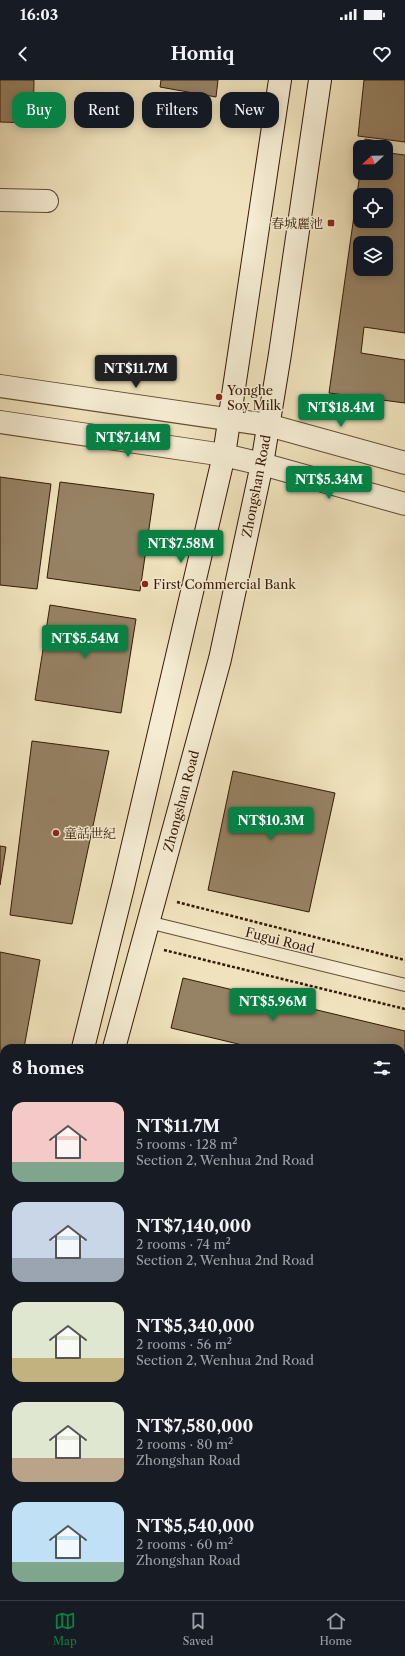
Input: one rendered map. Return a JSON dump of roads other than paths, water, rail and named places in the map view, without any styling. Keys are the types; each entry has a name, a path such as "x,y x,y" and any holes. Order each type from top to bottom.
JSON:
{"main road":[{"path":"84,1044 121,895 224,455 280,80"},
{"name":"Zhongshan Road","path":"115,1044 220,658 262,464 280,354 320,80"},
{"path":"0,200 47,201"},
{"path":"0,386 268,425 405,463"},
{"path":"0,422 224,455 262,464 405,504"}],"lane":[{"name":"Fugui Road","path":"148,922 405,986"}],"place":[{"name":"春城麗池","path":"331,223"},
{"name":"Yonghe Soy Milk","path":"219,397"},
{"name":"First Commercial Bank","path":"145,584"},
{"name":"童話世紀","path":"56,833"}]}
